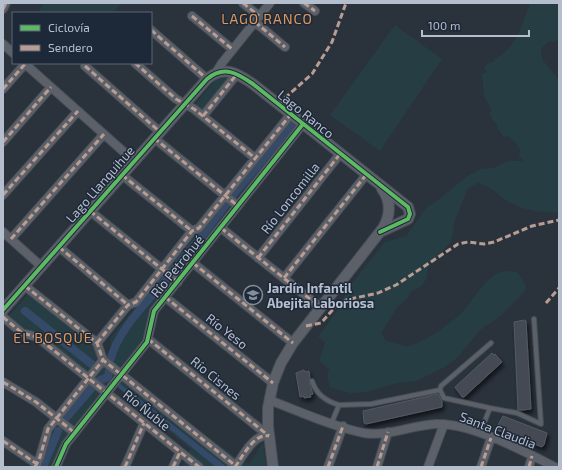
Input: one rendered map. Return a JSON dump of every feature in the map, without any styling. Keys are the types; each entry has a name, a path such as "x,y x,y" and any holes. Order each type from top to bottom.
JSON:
{"street":[{"path":"3,9 6,3"},
{"path":"243,3 286,47"},
{"name":"Lago Llanquihue","path":"3,310 211,76 270,3"},
{"path":"304,3 315,12"},
{"path":"192,16 232,49"},
{"path":"152,31 211,76 225,71 237,74 203,116"},
{"path":"3,44 12,52"},
{"path":"3,89 24,64"},
{"path":"26,64 134,161"},
{"path":"136,64 176,99 203,116 255,158"},
{"path":"86,66 157,135 238,206"},
{"name":"Lago Ranco","path":"237,74 291,114 409,209 410,214 406,221 380,232"},
{"path":"3,142 52,87"},
{"path":"3,195 78,111"},
{"name":"Río Petrohué","path":"97,343 128,304 136,302 192,231 199,228 291,114"},
{"name":"Río Petrohué","path":"56,467 64,447 74,433 148,339 153,313 303,124"},
{"path":"11,239 104,134"},
{"name":"Río Loncomilla","path":"258,258 340,154"},
{"path":"122,175 192,231"},
{"path":"284,278 366,175"},
{"path":"273,467 268,417 269,400 273,383 281,363 293,343 380,232 388,218 389,208 386,194 379,185"},
{"path":"90,211 178,282"},
{"path":"221,228 320,307"},
{"path":"3,232 42,266"},
{"path":"59,247 128,304"},
{"path":"193,263 293,343"},
{"path":"3,441 36,466 46,433 103,360 97,343 25,286"},
{"name":"Río Yeso","path":"165,297 273,383"},
{"name":"Río Ñuble","path":"3,317 22,333 37,337 180,452 190,464 199,467"},
{"name":"Río Cisnes","path":"148,339 269,436"},
{"name":"Río Ñuble","path":"103,360 235,467"},
{"path":"3,382 32,399 74,433"},
{"name":"Santa Claudia","path":"269,400 364,432 388,432 428,424 444,424 461,427 491,438 555,467"},
{"path":"125,467 144,423"},
{"path":"428,467 444,424"},
{"path":"328,467 343,426"},
{"path":"377,467 388,432"},
{"path":"235,467 256,438 262,435 269,436"},
{"path":"481,467 491,438"},
{"path":"173,467 180,452"},
{"path":"529,467 532,456"}],"lane":[{"path":"440,390 444,398 517,413 541,424 534,319"},
{"path":"440,390 441,386 491,344"},
{"path":"312,381 319,394 328,401 339,405 371,404 440,390"},
{"path":"332,422 339,405"},
{"path":"480,434 490,408"}],"green space":[{"path":"43,3 123,3 113,12 39,12"},
{"path":"530,3 559,3 559,40 548,42 541,49 542,59 559,80 559,212 539,212 519,207 507,201 482,184 478,183 468,188 455,220 451,242 428,266 427,278 422,286 412,291 406,300 398,306 381,333 386,341 402,345 413,345 420,342 454,320 464,310 486,282 501,272 509,271 518,273 526,286 525,291 498,318 480,330 458,357 445,367 416,381 397,383 366,392 351,393 330,388 327,376 329,369 319,361 325,342 318,337 339,308 349,287 385,242 406,236 427,207 437,201 466,177 481,169 493,168 508,161 523,161 519,156 520,150 515,142 508,136 503,137 497,129 497,124 491,117 489,112 492,111 484,96 482,74 487,72 484,68 487,64 495,61 495,59 513,42 521,28"},
{"path":"395,25 442,59 380,151 330,115"},
{"path":"225,77 230,78 204,112 194,106 216,79"},
{"path":"285,125 294,133 150,313 144,340 122,367 120,374 244,463 250,463 263,442 266,467 182,467 190,449 110,381 73,432 58,467 40,467 46,459 63,416 115,351 110,346 111,337"},
{"path":"28,294 93,347 98,361 90,372 85,371 35,332 18,326 8,317"}],"water":[{"path":"118,382 227,467 216,467 115,385"}],"building":[{"path":"526,321 531,409 518,410 514,322"},
{"path":"492,353 494,355 495,354 502,362 464,397 462,397 455,387"},
{"path":"304,370 305,372 309,371 309,382 313,394 310,395 311,397 304,398 304,396 300,397 296,373"},
{"path":"438,394 442,401 442,407 366,424 364,423 363,411"},
{"path":"503,416 547,433 544,445 542,447 497,430"}],"waterway":[{"path":"232,196 292,126"},
{"path":"172,271 198,241 227,203"},
{"path":"110,361 119,338 126,327 167,278"},
{"path":"25,311 94,366"},
{"path":"98,381 108,377 109,370"},
{"path":"67,417 92,388"},
{"path":"43,467 58,431"}],"marked path":[{"path":"3,9 6,3"},
{"path":"243,3 259,16"},
{"path":"304,3 315,11"},
{"path":"278,104 312,74 332,42 346,3"},
{"path":"192,16 232,49"},
{"path":"255,22 285,47"},
{"path":"152,31 207,79"},
{"path":"3,89 25,64"},
{"path":"136,64 176,99 194,109 255,158"},
{"path":"85,66 160,132"},
{"path":"203,116 237,74"},
{"path":"3,142 51,87"},
{"path":"3,195 78,111"},
{"path":"97,343 128,305 136,302 192,231 199,228 291,114"},
{"path":"11,239 104,134"},
{"path":"154,138 238,206"},
{"path":"258,258 340,154"},
{"path":"122,175 192,231"},
{"path":"284,278 366,175"},
{"path":"90,211 178,282"},
{"path":"306,326 321,323 336,306 346,300 378,293 396,285 458,244 468,242 484,244 494,242 532,226 559,220"},
{"path":"221,228 320,307"},
{"path":"59,247 128,305"},
{"path":"193,263 293,343"},
{"path":"25,286 97,343 103,360 236,466"},
{"path":"546,303 559,288"},
{"path":"165,297 273,383"},
{"path":"3,317 22,333 37,337 199,467"},
{"path":"148,339 269,436"},
{"path":"35,467 40,457 48,429 103,360"},
{"path":"3,382 36,402 75,433"},
{"path":"125,467 144,423"},
{"path":"328,467 343,426"},
{"path":"377,467 388,432"},
{"path":"235,467 249,446 258,438 269,436"},
{"path":"481,467 491,438"},
{"path":"3,441 37,464"},
{"path":"173,467 180,452"},
{"path":"529,467 532,456"}],"cycle path":[{"path":"3,310 207,79 219,72 230,72 236,74 253,84 408,207 410,214 408,219 380,232"},
{"path":"56,467 66,444 147,342 154,311 303,124"}],"place":[{"name":"Jardín Infantil Abejita Laboriosa","path":"253,295"}],"district":[{"name":"LAGO RANCO","path":"267,19"},
{"name":"EL BOSQUE","path":"53,338"}]}
